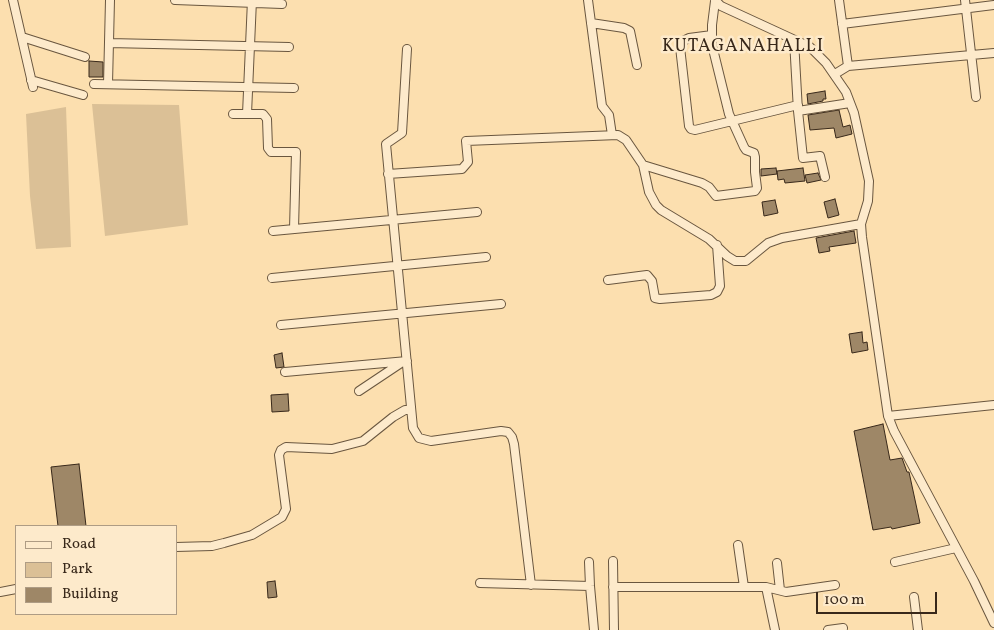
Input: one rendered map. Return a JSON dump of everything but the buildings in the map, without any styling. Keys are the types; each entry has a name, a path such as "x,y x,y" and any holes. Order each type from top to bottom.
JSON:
{"street":[{"path":"13,0 32,84 83,95"},
{"path":"108,84 110,0"},
{"path":"175,0 252,1 282,4"},
{"path":"588,0 602,106 609,115 612,135"},
{"path":"644,165 702,183 716,196 754,191 757,188 754,153 746,150 744,147 732,120 712,45 715,0"},
{"path":"715,0 721,6 810,48 826,63 846,92 854,113 869,181 868,201 861,224 888,416 994,623"},
{"path":"839,0 848,66"},
{"path":"965,0 976,97"},
{"path":"247,114 252,1"},
{"path":"842,24 994,5"},
{"path":"591,23 624,28 630,31 637,65"},
{"path":"712,34 689,38 683,41 680,47 689,126 691,129 695,130 732,120 798,108 850,103"},
{"path":"22,37 85,57"},
{"path":"794,40 802,158 820,156 825,177"},
{"path":"109,43 289,47"},
{"path":"407,49 402,133 386,144 402,314 404,362 414,428 419,438 431,441 501,431 508,432 512,437 530,585"},
{"path":"835,74 848,66 972,56 994,52"},
{"path":"94,84 294,88"},
{"path":"233,114 263,114 267,119 268,148 271,152 296,152 294,229"},
{"path":"388,174 462,168 468,162 466,141 622,136 644,165 649,192 656,205 717,245 727,256 735,261 746,261 768,243 782,238 861,224"},
{"path":"273,231 477,212"},
{"path":"608,280 647,274 652,281 656,298 711,295 717,292 720,286 717,245"},
{"path":"272,278 486,257"},
{"path":"281,325 501,304"},
{"path":"285,372 404,362"},
{"path":"360,391 404,362"},
{"path":"888,416 994,405"},
{"path":"178,547 212,546 252,535 282,517 286,509 279,455 281,450 286,447 332,448 363,441 393,416 405,410 411,410"},
{"path":"738,545 744,587"},
{"path":"895,562 956,548"},
{"path":"613,561 614,630"},
{"path":"589,562 594,630"},
{"path":"777,563 780,590"},
{"path":"480,583 590,586"},
{"path":"613,587 766,587 786,592 835,585"},
{"path":"766,587 774,630"},
{"path":"0,592 15,589"},
{"path":"914,596 918,630"},
{"path":"828,630 842,628"}],"green space":[{"path":"92,104 179,105 188,225 105,236"},
{"path":"66,107 71,247 36,249 30,196 26,114"}],"district":[{"name":"KUTAGANAHALLI","path":"743,48"}]}
